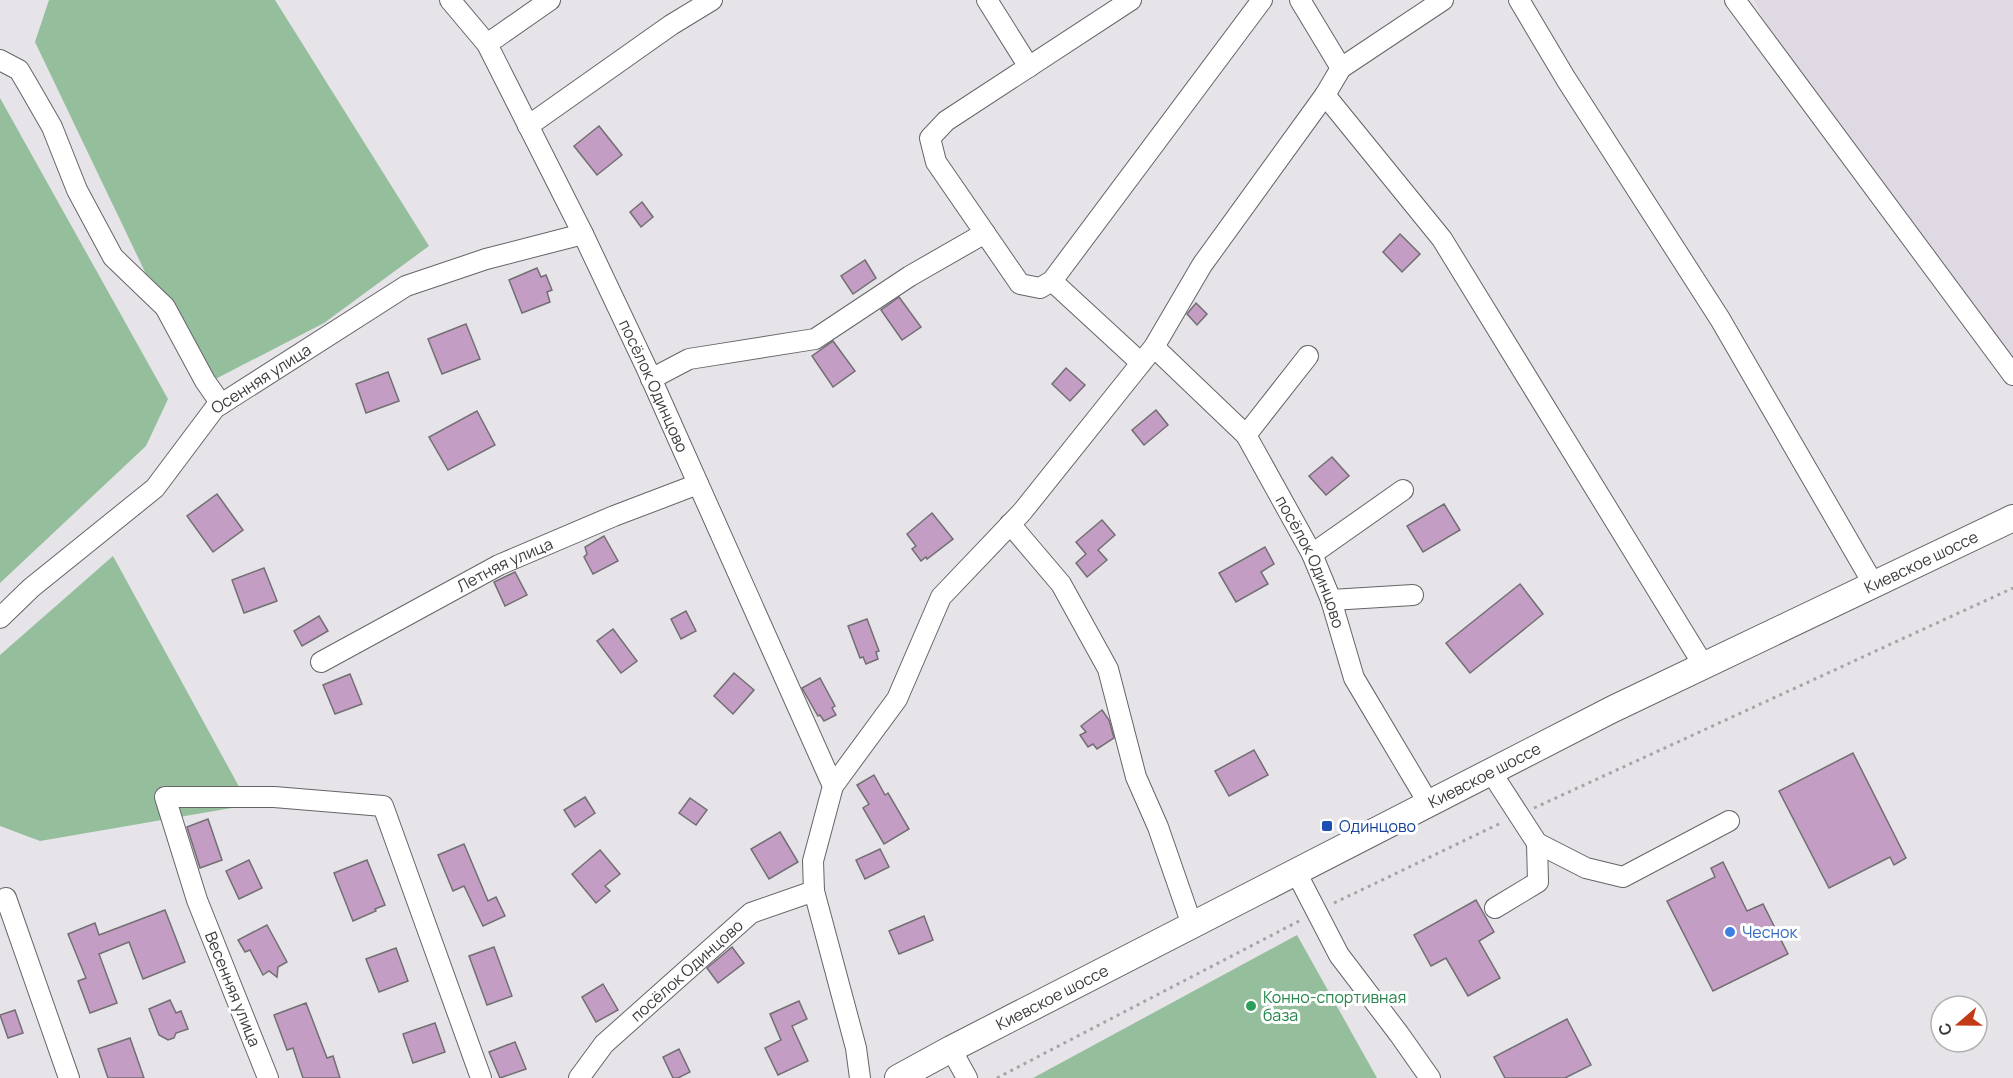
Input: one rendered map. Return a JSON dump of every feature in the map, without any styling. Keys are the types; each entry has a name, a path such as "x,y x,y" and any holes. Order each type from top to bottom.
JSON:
{"main road":[{"name":"Киевское шоссе","path":"898,1078 1612,709 2013,518"}],"street":[{"name":"посёлок Одинцово","path":"450,0 487,44 583,234 651,379 834,786"},
{"path":"487,44 550,0"},
{"path":"528,126 670,25 712,0"},
{"path":"987,0 1029,66"},
{"path":"1131,0 946,121 930,138 936,162 1020,284 1040,288 1052,281 1262,0"},
{"path":"1299,0 1341,68"},
{"path":"860,1078 856,1048 814,891 813,861 834,786 897,699 941,597 1010,524 1154,346 1202,266 1325,95 1341,68 1443,0"},
{"path":"1519,0 1566,79 1720,319 1874,585"},
{"path":"1735,0 2013,375"},
{"path":"0,60 19,70 30,87 52,127 77,190 113,257 165,307 205,381 221,404"},
{"path":"1325,95 1442,239 1704,666"},
{"path":"651,379 689,359 815,339 910,276 985,233"},
{"name":"Осенняя улица","path":"0,618 31,588 155,488 215,408 221,404 406,286 486,259 583,234"},
{"path":"1052,281 1141,363"},
{"name":"посёлок Одинцово","path":"1154,346 1246,435 1312,554 1331,600 1354,678 1429,804"},
{"path":"1246,435 1308,356"},
{"name":"Летняя улица","path":"321,662 499,565 614,516 698,484"},
{"path":"1312,554 1403,490"},
{"path":"1010,524 1061,584 1108,669 1136,777 1158,827 1192,926"},
{"path":"1331,600 1413,595"},
{"path":"1491,772 1537,843 1586,868 1623,877 1729,821"},
{"name":"Весенняя улица","path":"268,1078 197,900 165,796 273,797 383,806 481,1078"},
{"path":"1495,908 1538,882 1537,843"},
{"path":"1296,872 1339,955 1430,1078"},
{"name":"посёлок Одинцово","path":"579,1078 604,1044 751,913 814,891"},
{"path":"6,898 69,1078"},
{"path":"951,1049 967,1078"}],"path":[{"path":"997,1078 1316,912 1518,815 2013,588"}],"shaded area":[{"path":"1754,0 2013,0 2013,361 1779,49"}],"green space":[{"path":"49,0 275,0 429,246 324,323 200,387 35,42"},
{"path":"0,98 168,399 146,446 0,583"},
{"path":"113,556 249,805 40,841 0,826 0,655"},
{"name":"Конно-спортивная база","path":"1297,935 1377,1078 1033,1078"}],"building":[{"path":"599,126 622,155 597,175 574,146"},
{"path":"642,202 653,217 641,227 630,212"},
{"path":"1400,234 1420,254 1402,272 1383,252"},
{"path":"865,260 876,278 853,294 841,276"},
{"path":"537,268 541,277 546,275 552,290 547,292 550,302 522,313 509,280"},
{"path":"899,297 921,327 902,340 881,310"},
{"path":"1196,303 1207,314 1197,325 1187,314"},
{"path":"466,324 480,359 442,374 428,339"},
{"path":"833,341 855,371 833,387 812,356"},
{"path":"1066,368 1085,385 1070,401 1052,384"},
{"path":"388,372 399,401 366,413 356,384"},
{"path":"1156,410 1168,425 1144,445 1132,430"},
{"path":"477,411 495,445 448,470 429,437"},
{"path":"1332,457 1349,476 1326,495 1309,476"},
{"path":"217,494 243,530 213,552 187,516"},
{"path":"1444,504 1460,530 1423,552 1407,526"},
{"path":"932,513 953,539 921,561 912,549 916,546 907,534"},
{"path":"1102,520 1115,535 1098,550 1107,560 1087,577 1076,563 1086,554 1076,542"},
{"path":"604,536 618,561 593,574 584,557 587,554 585,547"},
{"path":"1265,547 1274,564 1261,572 1268,584 1236,602 1219,573"},
{"path":"264,568 277,601 244,613 232,580"},
{"path":"515,572 527,595 505,606 494,582"},
{"path":"1520,584 1543,614 1470,673 1446,643"},
{"path":"686,611 696,631 681,639 671,619"},
{"path":"319,616 328,631 302,646 294,631"},
{"path":"867,619 879,651 876,652 878,659 866,664 863,657 860,658 848,626"},
{"path":"613,629 637,661 621,673 597,641"},
{"path":"734,673 754,690 733,714 714,696"},
{"path":"350,674 362,704 335,714 323,685"},
{"path":"820,678 835,706 832,708 836,715 824,721 820,715 818,716 802,688"},
{"path":"1102,710 1109,720 1114,738 1097,749 1093,744 1088,747 1080,735 1086,732 1081,726"},
{"path":"1254,750 1268,775 1229,796 1215,771"},
{"path":"1853,753 1906,858 1894,865 1890,857 1829,888 1779,791"},
{"path":"874,775 885,795 888,793 909,829 884,844 863,808 869,804 857,785"},
{"path":"585,797 595,813 575,827 564,810"},
{"path":"690,798 707,810 696,825 679,813"},
{"path":"208,819 222,860 200,868 187,827"},
{"path":"780,832 798,862 769,879 751,849"},
{"path":"464,844 488,901 496,897 505,916 483,926 464,886 453,891 438,855"},
{"path":"880,849 889,867 865,879 856,860"},
{"path":"600,850 620,874 605,886 610,891 596,903 572,874"},
{"path":"249,860 262,888 239,899 226,871"},
{"path":"367,860 385,905 353,921 334,873"},
{"name":"Чеснок","path":"1723,862 1747,911 1763,904 1788,954 1713,991 1667,901 1715,877 1711,868"},
{"path":"1476,900 1494,932 1479,941 1500,978 1468,996 1446,958 1431,966 1414,935"},
{"path":"165,910 185,962 143,979 129,942 99,954 117,1003 90,1013 78,981 86,978 68,934 95,923 99,935"},
{"path":"924,916 933,940 899,954 889,931"},
{"path":"267,925 287,962 278,967 277,977 269,971 263,975 250,950 245,952 238,940"},
{"path":"494,947 512,996 487,1005 469,956"},
{"path":"732,947 744,963 718,983 707,968"},
{"path":"396,948 408,981 379,992 366,959"},
{"path":"603,984 618,1010 596,1022 582,997"},
{"path":"170,1000 176,1013 181,1011 188,1029 176,1033 174,1038 168,1040 159,1035 149,1009"},
{"path":"799,1001 807,1019 792,1026 808,1061 778,1075 765,1048 781,1040 770,1014"},
{"path":"306,1003 327,1058 333,1056 340,1078 303,1078 293,1048 287,1050 274,1015"},
{"path":"15,1010 23,1033 8,1038 0,1015"},
{"path":"1567,1019 1591,1065 1565,1078 1505,1078 1494,1057"},
{"path":"435,1023 445,1052 413,1063 403,1034"},
{"path":"130,1038 144,1078 108,1078 98,1049"},
{"path":"515,1042 526,1069 500,1078 489,1052"},
{"path":"679,1049 690,1072 673,1078 663,1057"}],"place":[{"name":"Одинцово","path":"1327,826"},
{"name":"Чеснок","path":"1730,932"},
{"name":"Конно-спортивная база","path":"1251,1006"}]}
